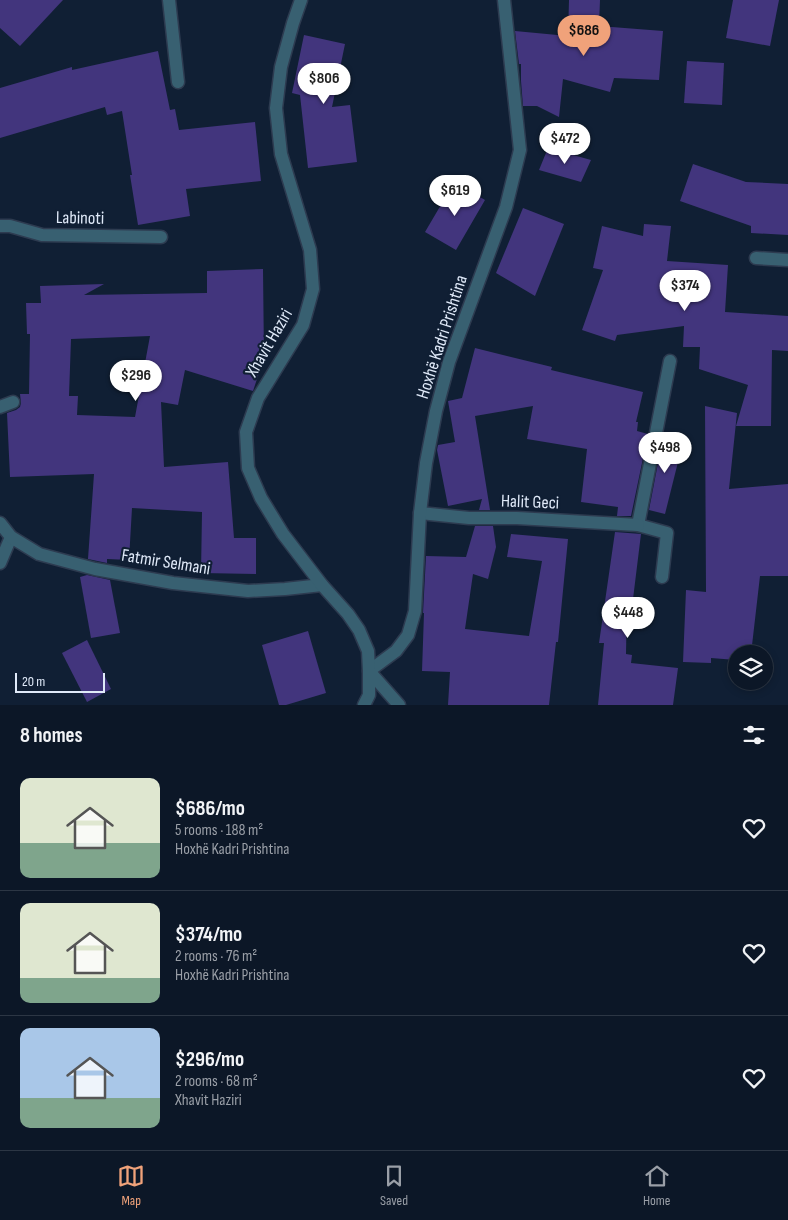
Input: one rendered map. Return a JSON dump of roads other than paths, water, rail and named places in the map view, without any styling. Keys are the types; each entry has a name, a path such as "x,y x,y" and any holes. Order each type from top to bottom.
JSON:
{"street":[{"path":"169,0 178,82"},
{"name":"Xhavit Haziri","path":"301,0 281,67 276,108 281,154 310,250 313,289 303,325 258,398 246,432 248,468 261,498 284,534 359,630 368,651 369,695 364,705"},
{"name":"Hoxhë Kadri Prishtina","path":"369,671 396,651 408,635 415,611 420,513 426,463 436,411 449,362 506,207 520,150 504,0"},
{"name":"Labinoti","path":"0,226 10,226 42,235 160,237"},
{"path":"756,258 788,260"},
{"path":"638,525 670,361"},
{"path":"0,407 13,402"},
{"name":"Halit Geci","path":"420,513 468,518 517,518 638,525 666,533 662,577"},
{"path":"0,523 11,537 0,563"},
{"name":"Fatmir Selmani","path":"11,537 39,554 95,569 173,583 248,591 322,585"},
{"path":"369,671 399,705"}]}
